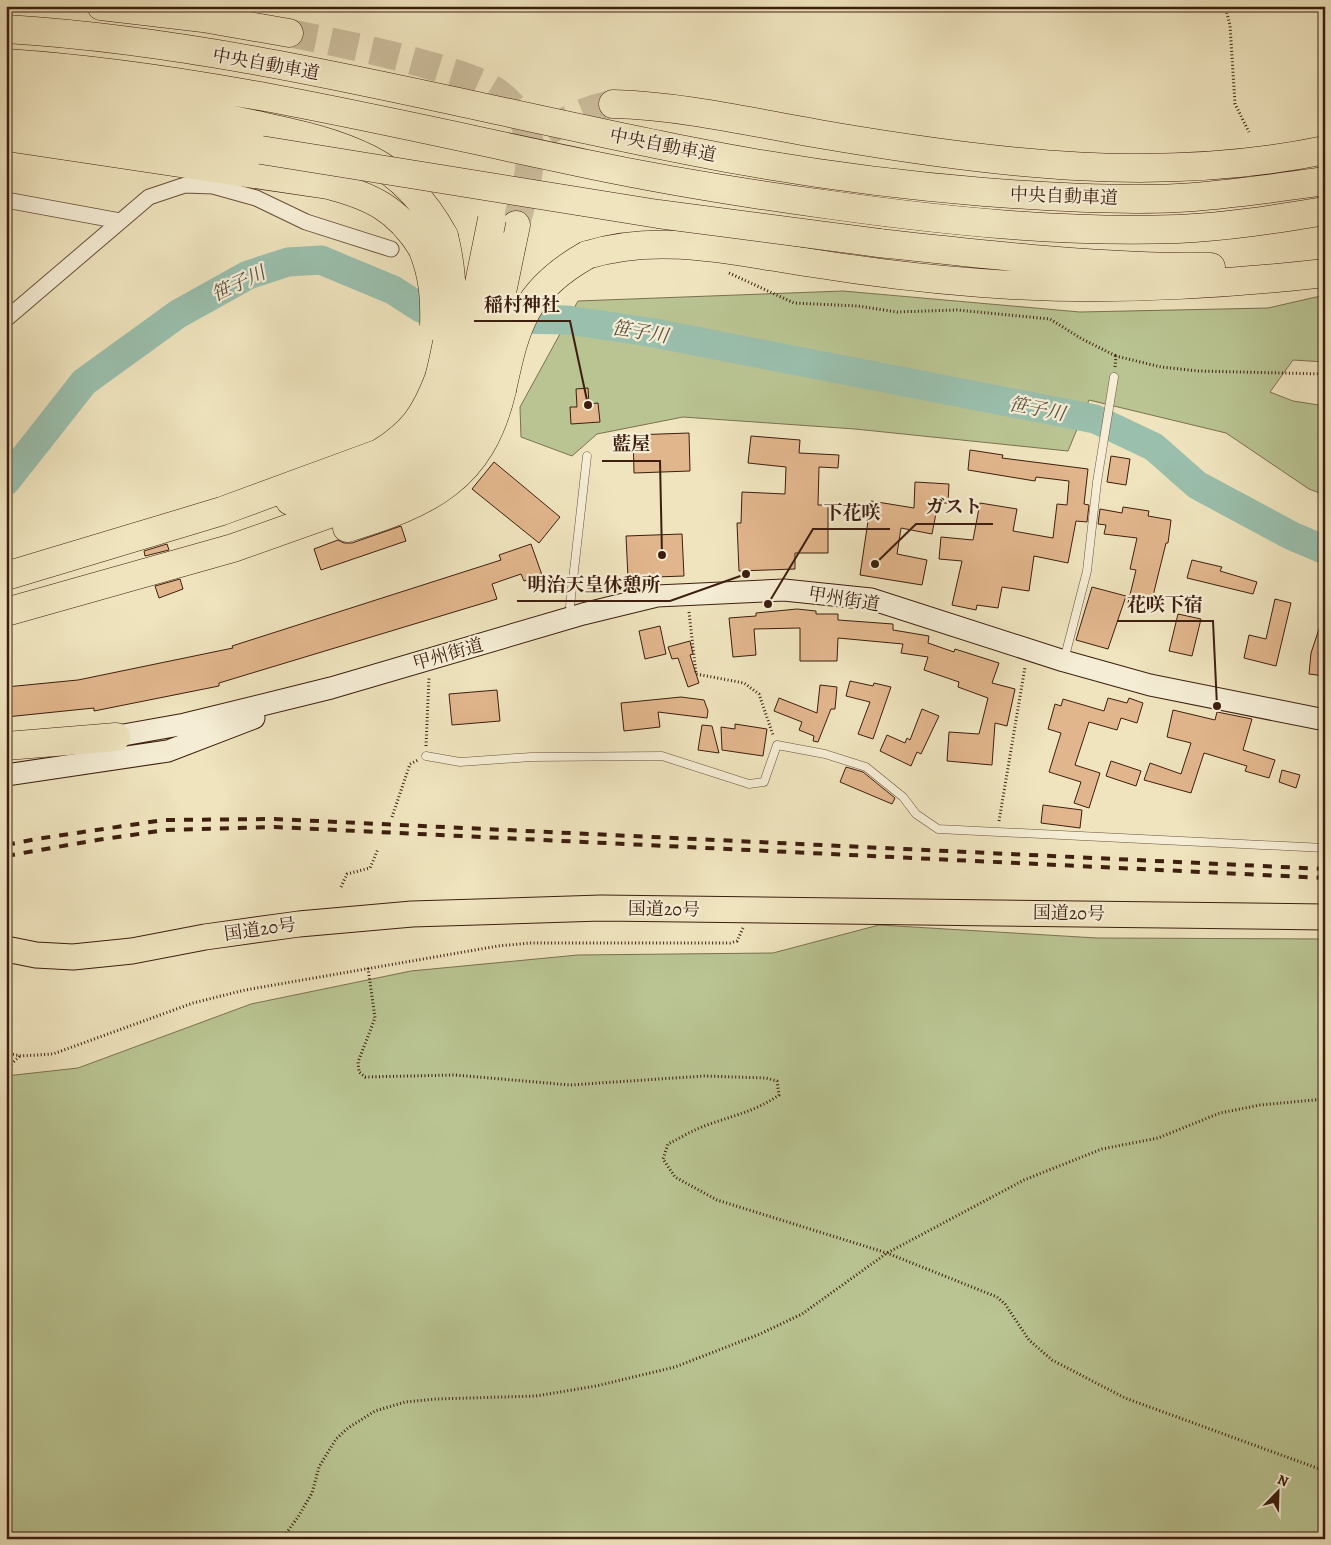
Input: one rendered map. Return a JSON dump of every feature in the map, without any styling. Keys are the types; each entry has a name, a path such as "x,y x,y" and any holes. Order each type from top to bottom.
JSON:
{"highway":[{"path":"101,6 203,18 289,33"},
{"name":"中央自動車道","path":"6,29 133,42 222,55 311,71 687,151 875,182 1009,194 1102,199 1176,198 1251,192 1325,181"},
{"name":"中央自動車道","path":"6,63 127,75 216,88 680,182 775,197 938,218 1018,226 1101,230 1161,229 1257,222 1325,212"},
{"path":"6,85 174,108 289,132 337,145 369,159 401,181 419,197 433,242"},
{"path":"613,104 673,109 959,156 1091,168 1202,166 1325,150"},
{"path":"6,113 46,117 260,150 658,214 992,256 1105,264 1238,267 1325,263"},
{"path":"6,137 328,185 374,200 394,213 411,230 433,242 450,260 453,303 450,330 461,383 497,410 487,435 476,455 460,473 433,494 394,514 311,538 233,548 6,612"},
{"path":"461,383 504,223"},
{"path":"6,576 222,511 380,453 400,440 417,424 430,402 461,383 513,342 532,300 547,281 587,255 611,248 638,244 697,246 919,277 981,283 1063,287 1185,286 1325,273"},
{"path":"6,746 116,737"},
{"name":"国道20号","path":"6,949 36,955 73,956 132,951 205,937 300,924 412,914 601,908 1325,916"}],"main road":[{"name":"甲州街道","path":"6,752 116,737 185,724 331,688 572,617 658,596 784,590 871,600 1064,661 1194,695 1324,716"},
{"name":"甲州街道","path":"6,775 168,751 331,688"}],"street":[{"path":"6,319 149,197 185,186 213,186 256,198 306,222 391,249"},
{"path":"6,200 120,221"}],"lane":[{"path":"1064,661 1087,571 1097,482 1114,377"},
{"path":"572,617 570,606 587,456"},
{"path":"426,756 460,762 531,757 662,756 748,784 764,782 777,745 825,754 866,767 903,797 916,814 938,829 1325,848"}],"path":[{"path":"1224,6 1230,25 1235,104 1249,132"},
{"path":"722,272 731,274 794,303 858,306 896,312 957,310 1050,319 1082,339 1116,356 1161,367 1199,371 1325,374"},
{"path":"1114,377 1116,356"},
{"path":"689,606 696,674 744,683 759,694 777,745"},
{"path":"997,832 1026,662"},
{"path":"392,817 410,764 426,756 428,687"},
{"path":"341,887 347,874 370,868 378,849"},
{"path":"6,1052 21,1056 53,1054 216,996 368,968 530,943 730,943 737,941 741,936 745,910"},
{"path":"368,968 375,1018 358,1062 359,1072 365,1077 454,1075 570,1085 704,1076 766,1078 777,1081 779,1095 773,1099 742,1114 705,1126 668,1144 663,1159 675,1177 717,1200 888,1253 997,1297 1005,1304 1029,1340 1052,1360 1125,1398 1325,1471"},
{"path":"6,1069 21,1056"},
{"path":"282,1539 298,1518 312,1493 320,1467 336,1439 348,1428 375,1411 405,1402 436,1399 536,1396 596,1386 675,1367 760,1334 802,1314 888,1253 1024,1180 1102,1149 1158,1138 1220,1113 1260,1106 1325,1099"}],"green space":[{"path":"843,291 1080,312 1268,308 1325,295 1325,362 1293,360 1270,392 1293,401 1325,406 1325,495 1309,489 1226,433 1089,400 1068,451 855,429 683,417 597,434 572,456 521,437 520,407 578,301"},
{"path":"879,925 1097,938 1325,939 1325,1539 6,1539 6,1076 78,1068 251,1004 411,971 578,955 773,953"}],"building":[{"path":"588,388 589,404 598,403 600,422 571,424 570,407 577,407 576,389"},
{"path":"689,433 690,471 634,473 633,435"},
{"path":"751,436 800,440 799,453 839,455 838,468 819,467 818,505 828,505 828,553 795,553 795,569 739,571 737,523 741,523 742,492 785,494 786,467 748,463"},
{"path":"970,450 1003,455 1002,458 1088,469 1084,504 1089,505 1087,522 1076,521 1068,563 1034,556 1029,591 1002,587 998,608 977,605 976,610 952,605 962,561 939,559 941,537 973,540 980,503 1017,509 1013,531 1053,538 1057,504 1067,505 1069,481 1036,477 1035,481 968,470"},
{"path":"1111,456 1130,459 1126,485 1107,482"},
{"path":"494,462 560,517 539,543 472,489"},
{"path":"915,482 949,484 948,503 938,503 932,534 901,528 897,554 927,560 922,585 860,575 871,501 914,508"},
{"path":"1123,507 1149,511 1148,516 1171,520 1168,543 1166,543 1150,608 1128,603 1136,570 1130,569 1137,538 1104,534 1106,525 1098,524 1100,509 1122,513"},
{"path":"401,526 406,541 321,570 314,549 338,540 344,543 352,543"},
{"path":"682,534 684,576 628,578 626,536"},
{"path":"167,544 169,550 145,556 144,551"},
{"path":"531,544 542,575 524,581 521,574 492,584 497,599 219,683 219,686 94,711 94,708 6,717 6,687 78,680 233,648 232,646 501,560 499,555"},
{"path":"1192,560 1222,567 1220,571 1257,582 1253,594 1187,578"},
{"path":"180,579 183,589 159,598 155,586"},
{"path":"1092,587 1126,596 1108,649 1076,640"},
{"path":"1275,599 1291,603 1276,666 1244,658 1249,635 1266,639"},
{"path":"797,609 816,611 816,614 838,614 838,620 893,624 893,630 929,636 928,643 954,652 955,649 999,663 992,683 1015,689 1007,726 995,723 992,765 947,761 949,732 979,734 988,698 958,687 959,682 924,670 928,657 901,653 903,644 838,638 837,661 800,661 800,628 754,629 756,655 733,657 729,618 756,616 756,613"},
{"path":"1178,614 1201,619 1192,656 1169,651"},
{"path":"1321,623 1325,623 1325,676 1309,674 1311,653"},
{"path":"660,626 666,654 645,659 639,631"},
{"path":"690,641 693,654 690,655 699,683 688,687 678,658 672,659 668,647"},
{"path":"850,681 873,686 874,683 891,687 873,739 858,734 870,702 846,696"},
{"path":"820,685 837,687 835,709 831,709 818,742 813,741 814,736 799,730 802,722 774,711 779,698 817,713"},
{"path":"497,690 500,721 452,725 449,694"},
{"path":"681,697 704,700 708,711 707,718 658,712 660,727 624,731 621,703"},
{"path":"1108,698 1127,703 1129,698 1143,703 1137,723 1121,718 1117,730 1089,722 1075,765 1100,773 1089,808 1074,803 1081,782 1049,772 1061,733 1048,729 1055,704 1061,706 1063,699 1104,711"},
{"path":"922,709 939,716 921,754 917,752 911,766 880,751 887,735 905,743 907,738 910,740"},
{"path":"1173,710 1215,720 1217,712 1252,719 1243,750 1275,760 1269,778 1245,771 1247,766 1204,753 1191,793 1144,780 1150,763 1181,774 1191,743 1167,737"},
{"path":"735,724 767,729 763,756 722,750 721,727 735,729"},
{"path":"702,725 712,726 719,753 698,750"},
{"path":"1111,761 1141,771 1136,786 1106,776"},
{"path":"846,767 863,772 895,798 892,804 840,782"},
{"path":"1282,770 1300,775 1296,788 1279,782"},
{"path":"1043,805 1082,810 1080,828 1041,823"}],"waterway":[{"name":"笹子川","path":"6,481 84,382 178,314 248,275 288,262 321,260 393,290 421,308 440,316 458,318"},
{"name":"笹子川","path":"500,319 568,320 649,332 1095,419 1154,447 1197,485 1292,536 1325,550"}],"tunnel":[{"path":"289,33 420,63 474,80 501,95 519,114 529,137 528,176 516,225"},
{"path":"546,133 578,115 613,104"}],"railway":[{"path":"6,845 164,820 275,819 1325,869"},
{"path":"6,856 166,830 275,827 1325,878"}],"place":[{"name":"稲村神社","path":"588,405"},
{"name":"藍屋","path":"662,555"},
{"name":"ガスト","path":"875,564"},
{"name":"明治天皇休憩所","path":"746,574"},
{"name":"下花咲","path":"768,604"},
{"name":"花咲下宿","path":"1217,706"}]}
